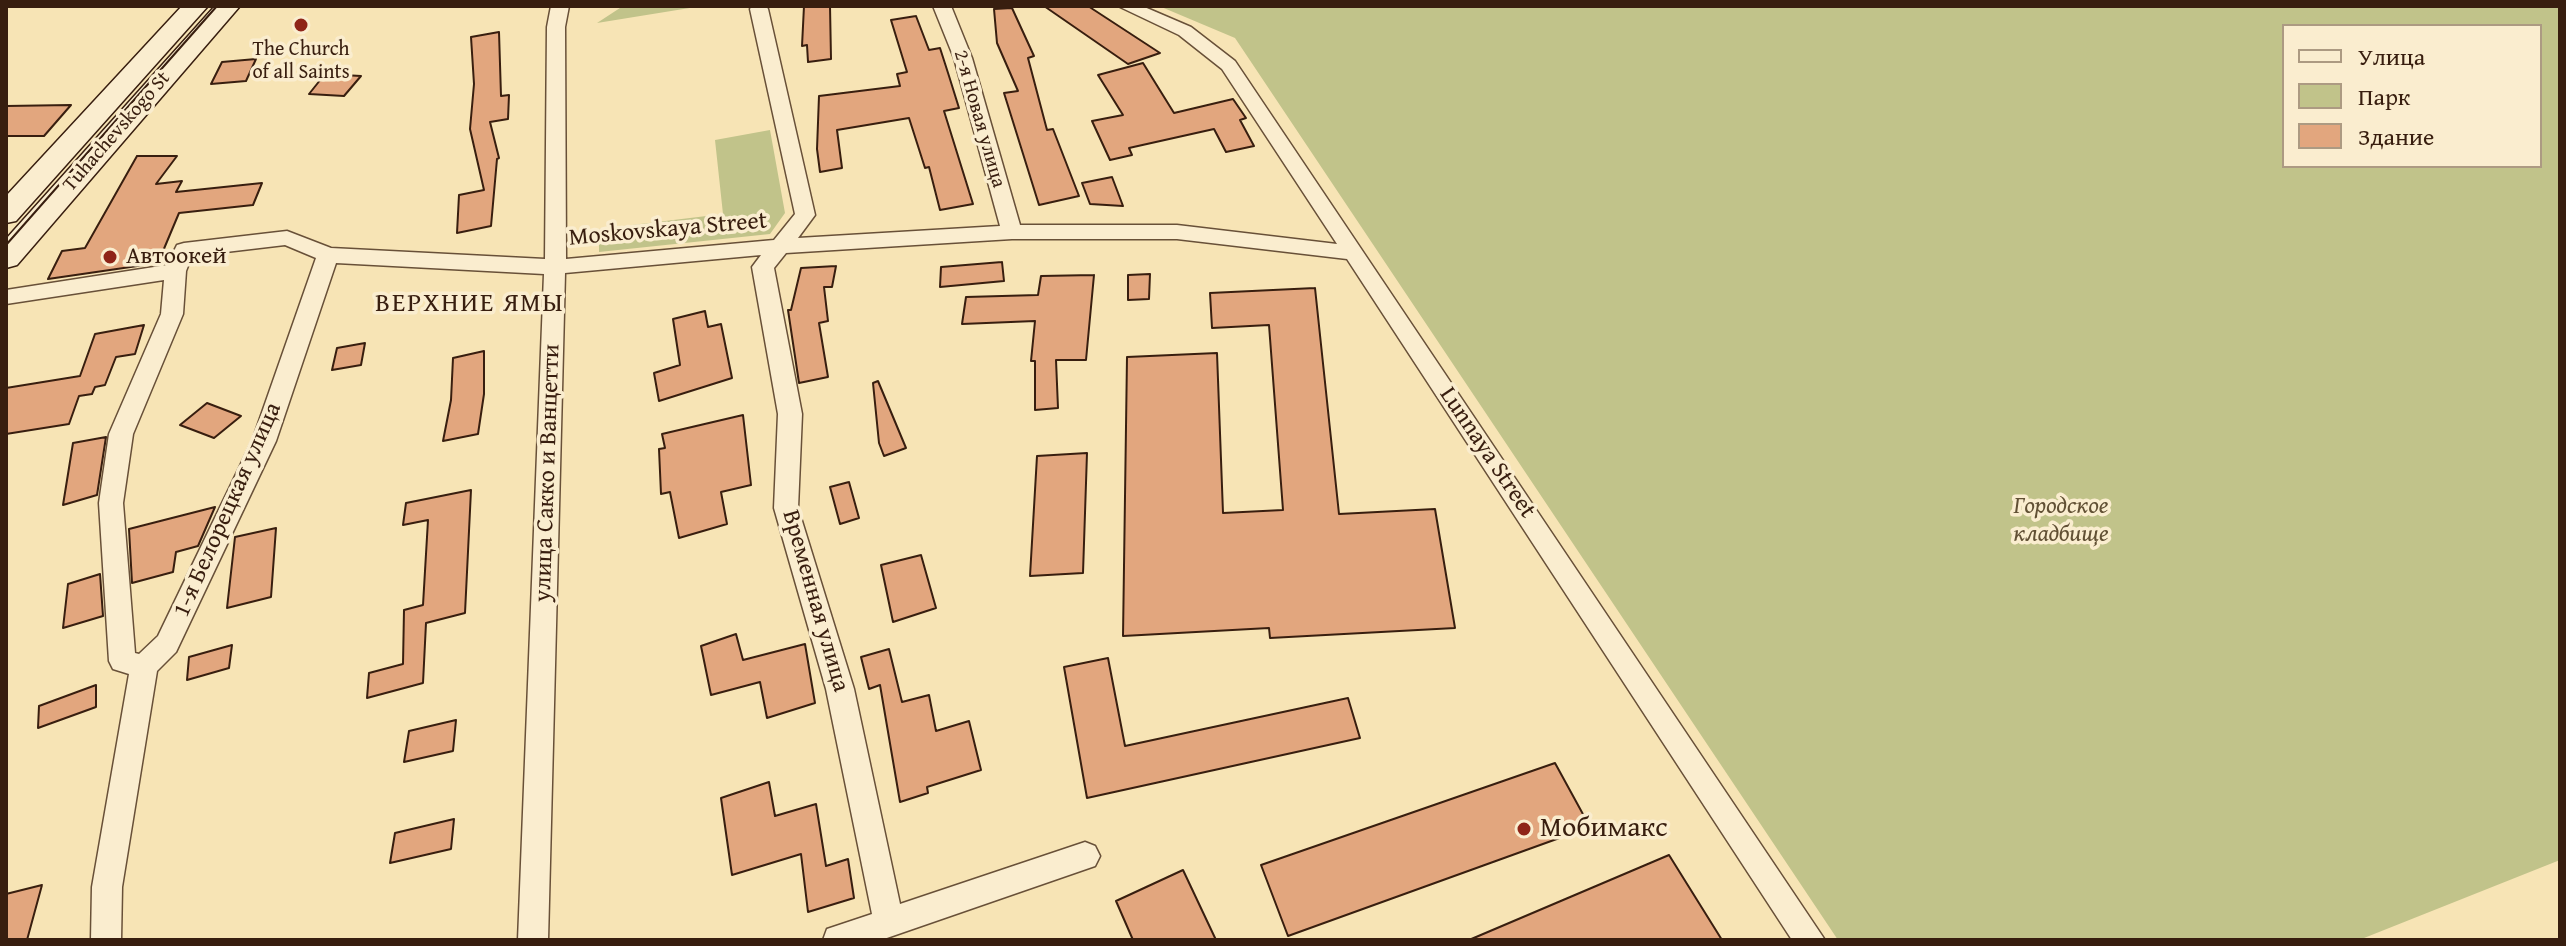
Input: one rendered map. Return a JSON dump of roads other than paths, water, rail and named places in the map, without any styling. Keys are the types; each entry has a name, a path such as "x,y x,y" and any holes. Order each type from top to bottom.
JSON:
{"main road":[{"name":"Tuhachevskogo St","path":"6,214 196,6"},
{"name":"Tuhachevskogo St","path":"6,258 228,6"}],"street":[{"name":"улица Сакко и Ванцетти","path":"533,940 555,266 556,27 560,6"},
{"name":"2-я Новая улица","path":"942,6 963,58 1012,232"},
{"name":"Lunnaya Street","path":"1127,6 1185,31 1229,65 1810,940"},
{"name":"Временная улица","path":"759,9 805,215 763,267 790,414 786,508 840,689 889,922"},
{"name":"Moskovskaya Street","path":"175,271 184,250 287,238 328,255 510,267 586,266 780,246 1012,232 1177,232 1353,253"},
{"name":"1-я Белорецкая улица","path":"144,666 167,644 264,441 328,255"},
{"path":"6,297 175,271 172,314 121,434 111,503 122,661 144,666 107,887 106,940"},
{"path":"838,940 1085,856"}],"tram line":[{"path":"6,245 217,6"}],"place":[{"name":"The Church of all Saints","path":"301,25"},
{"name":"Автоокей","path":"110,257"},
{"name":"Мобимакс","path":"1524,829"}],"district":[{"name":"ВЕРХНИЕ ЯМЫ","path":"470,304"}],"park label":[{"name":"Городское кладбище","path":"2061,521"}]}
